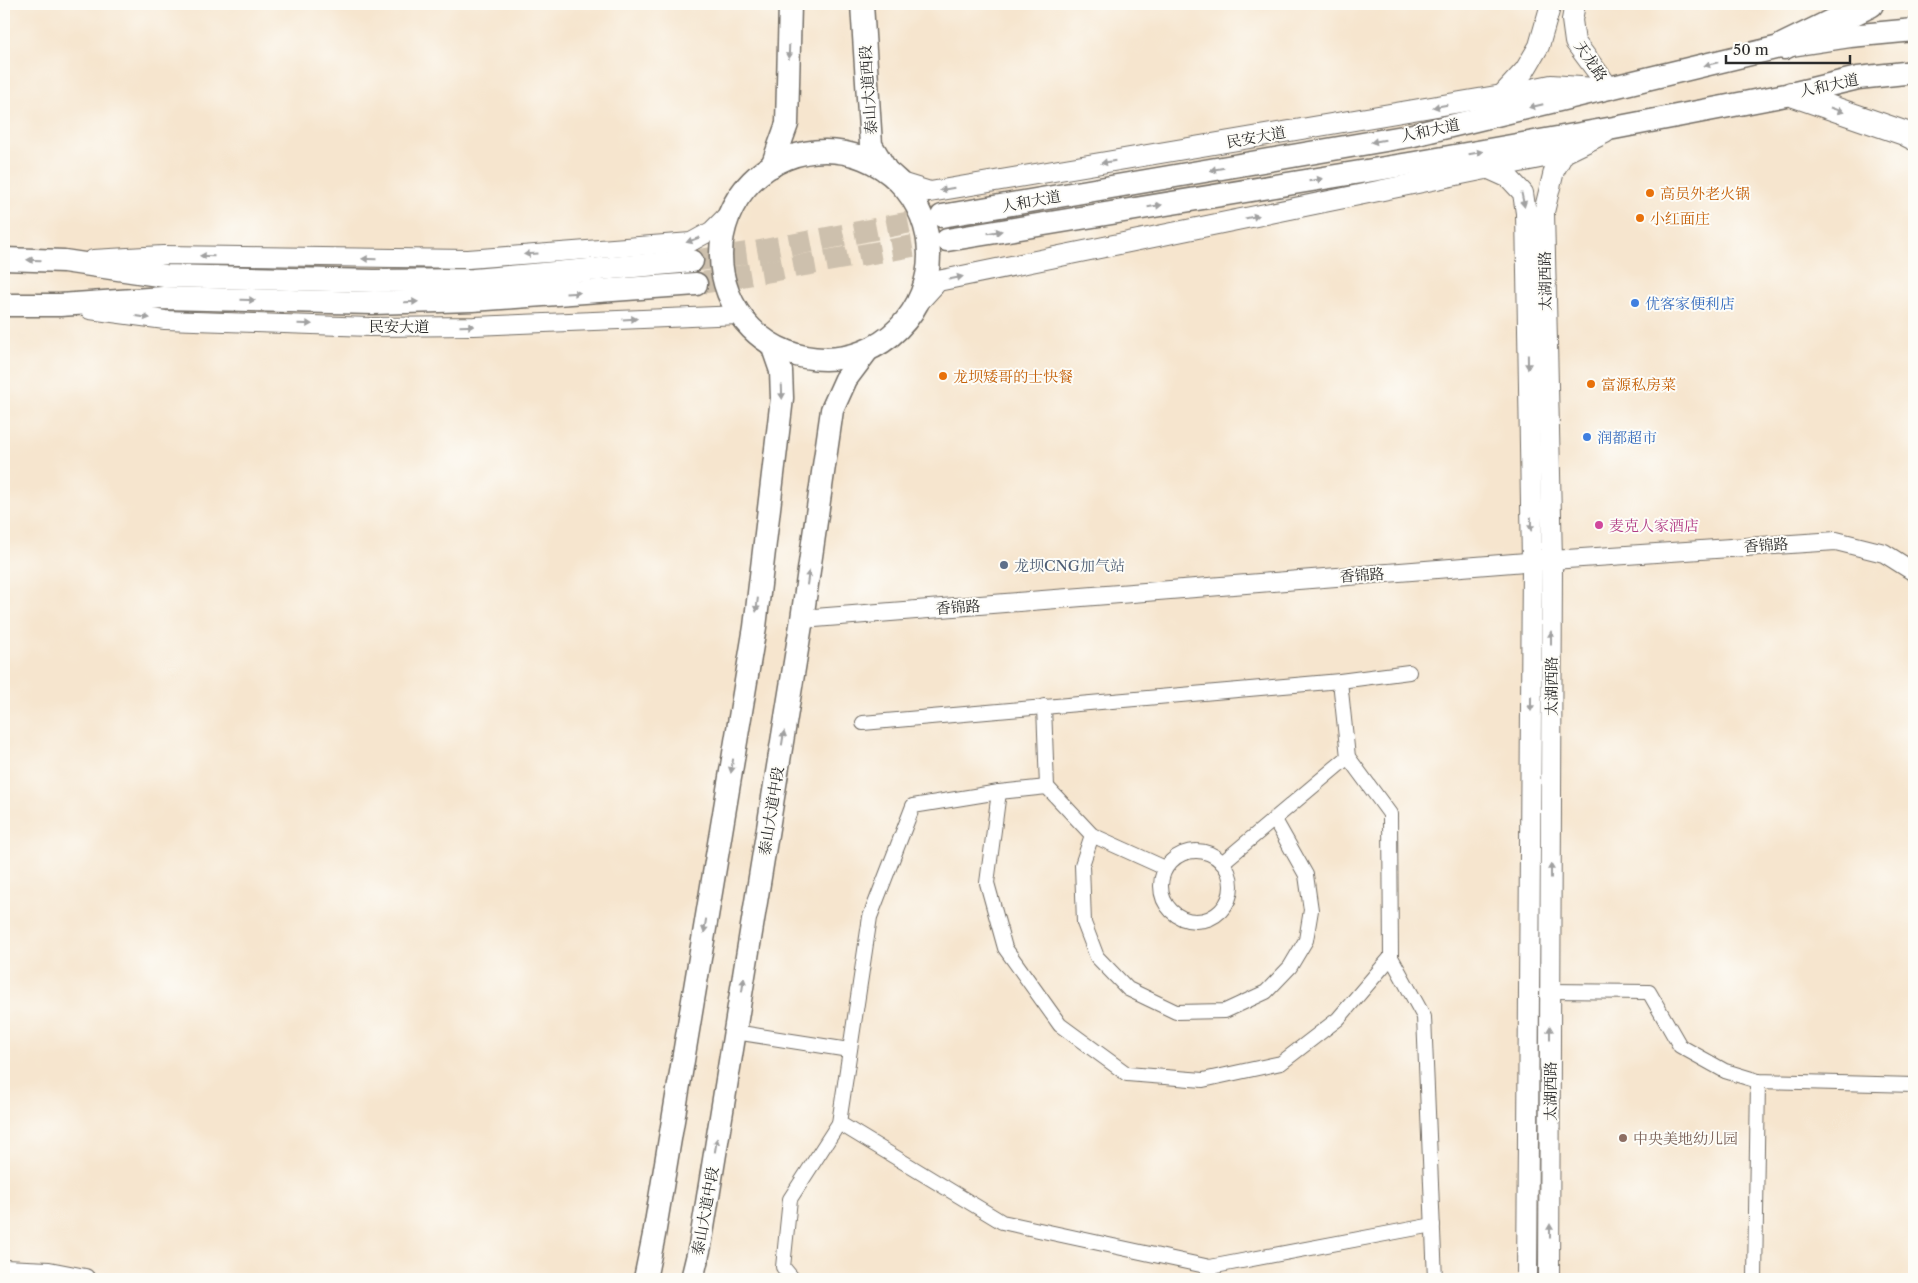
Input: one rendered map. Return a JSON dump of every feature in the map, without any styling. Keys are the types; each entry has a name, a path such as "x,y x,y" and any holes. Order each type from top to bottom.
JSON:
{"highway":[{"path":"1784,46 1870,4"},
{"path":"1791,94 1914,138"}],"main road":[{"path":"772,166 786,124 790,4"},
{"name":"泰山大道西段","path":"862,4 871,145 916,204 925,225 929,247 928,270 918,304"},
{"path":"1502,95 1525,70 1539,46 1551,4"},
{"name":"天龙路","path":"1576,4 1572,20 1575,42 1610,89"},
{"name":"人和大道","path":"942,216 1409,136 1784,46 1850,36 1914,30"},
{"name":"人和大道","path":"947,240 1415,163 1614,128 1791,94 1858,78 1914,72"},
{"name":"民安大道","path":"896,178 930,192 1502,95 1551,85 1610,89"},
{"path":"896,178 868,160 834,151 800,154 772,166 748,186 731,212 724,232 722,253 723,275 729,296 740,315 754,332 772,345 791,354 812,359 833,360 867,351 896,332 938,281 1564,153 1614,128"},
{"name":"太湖西路","path":"1527,1279 1542,561 1544,212 1554,171 1564,153"},
{"name":"太湖西路","path":"1489,169 1509,178 1523,193 1526,213 1542,561 1550,991 1550,1279"},
{"path":"4,259 64,260 165,276 374,281 473,280 692,261"},
{"name":"民安大道","path":"4,305 60,306 164,298 373,303 462,300 696,284"},
{"path":"645,1279 755,627 782,398 781,371 772,345"},
{"name":"泰山大道中段","path":"692,1279 700,1246 802,619 832,410 846,379 867,351"},
{"path":"4,1270 49,1272 85,1279"}],"street":[{"path":"64,260 163,255 468,260 691,242 711,232 731,212"},
{"name":"民安大道","path":"60,306 165,320 370,327 474,326 740,315"},
{"name":"香锦路","path":"802,619 1836,540 1884,553 1914,572"},
{"path":"863,723 1340,681 1409,672"},
{"path":"1340,681 1348,757 1390,814 1391,958 1424,1017 1435,1279"},
{"path":"1044,706 1047,787 1092,835 1165,868"},
{"path":"1222,863 1348,757"},
{"path":"793,1279 783,1266 790,1199 839,1123 870,917 913,806 999,792 1047,787"},
{"path":"999,792 987,883 1005,948 1060,1025 1127,1074 1203,1080 1282,1063 1338,1019 1391,958"},
{"path":"1092,835 1082,866 1084,922 1097,957 1128,989 1176,1012 1225,1011 1266,992 1290,967 1306,940 1311,910 1306,875 1275,820"},
{"path":"1193,851 1209,854 1222,863 1229,878 1230,894 1226,904 1210,918 1200,921 1178,916 1170,910 1164,901 1161,890 1165,868 1172,860 1182,854 1193,851"},
{"path":"1550,991 1649,992 1680,1046 1725,1071 1758,1081 1914,1085"},
{"path":"735,1032 849,1050"},
{"path":"1755,1279 1758,1081"},
{"path":"839,1123 1002,1222 1210,1267 1433,1225"}],"tunnel":[{"path":"692,261 755,252 942,216"},
{"path":"696,284 947,240"}],"place":[{"name":"高员外老火锅","path":"1650,193"},
{"name":"小红面庄","path":"1640,218"},
{"name":"优客家便利店","path":"1635,303"},
{"name":"龙坝矮哥的士快餐","path":"943,376"},
{"name":"富源私房菜","path":"1591,384"},
{"name":"润都超市","path":"1587,437"},
{"name":"麦克人家酒店","path":"1599,525"},
{"name":"龙坝CNG加气站","path":"1004,565"},
{"name":"中央美地幼儿园","path":"1623,1138"}]}
